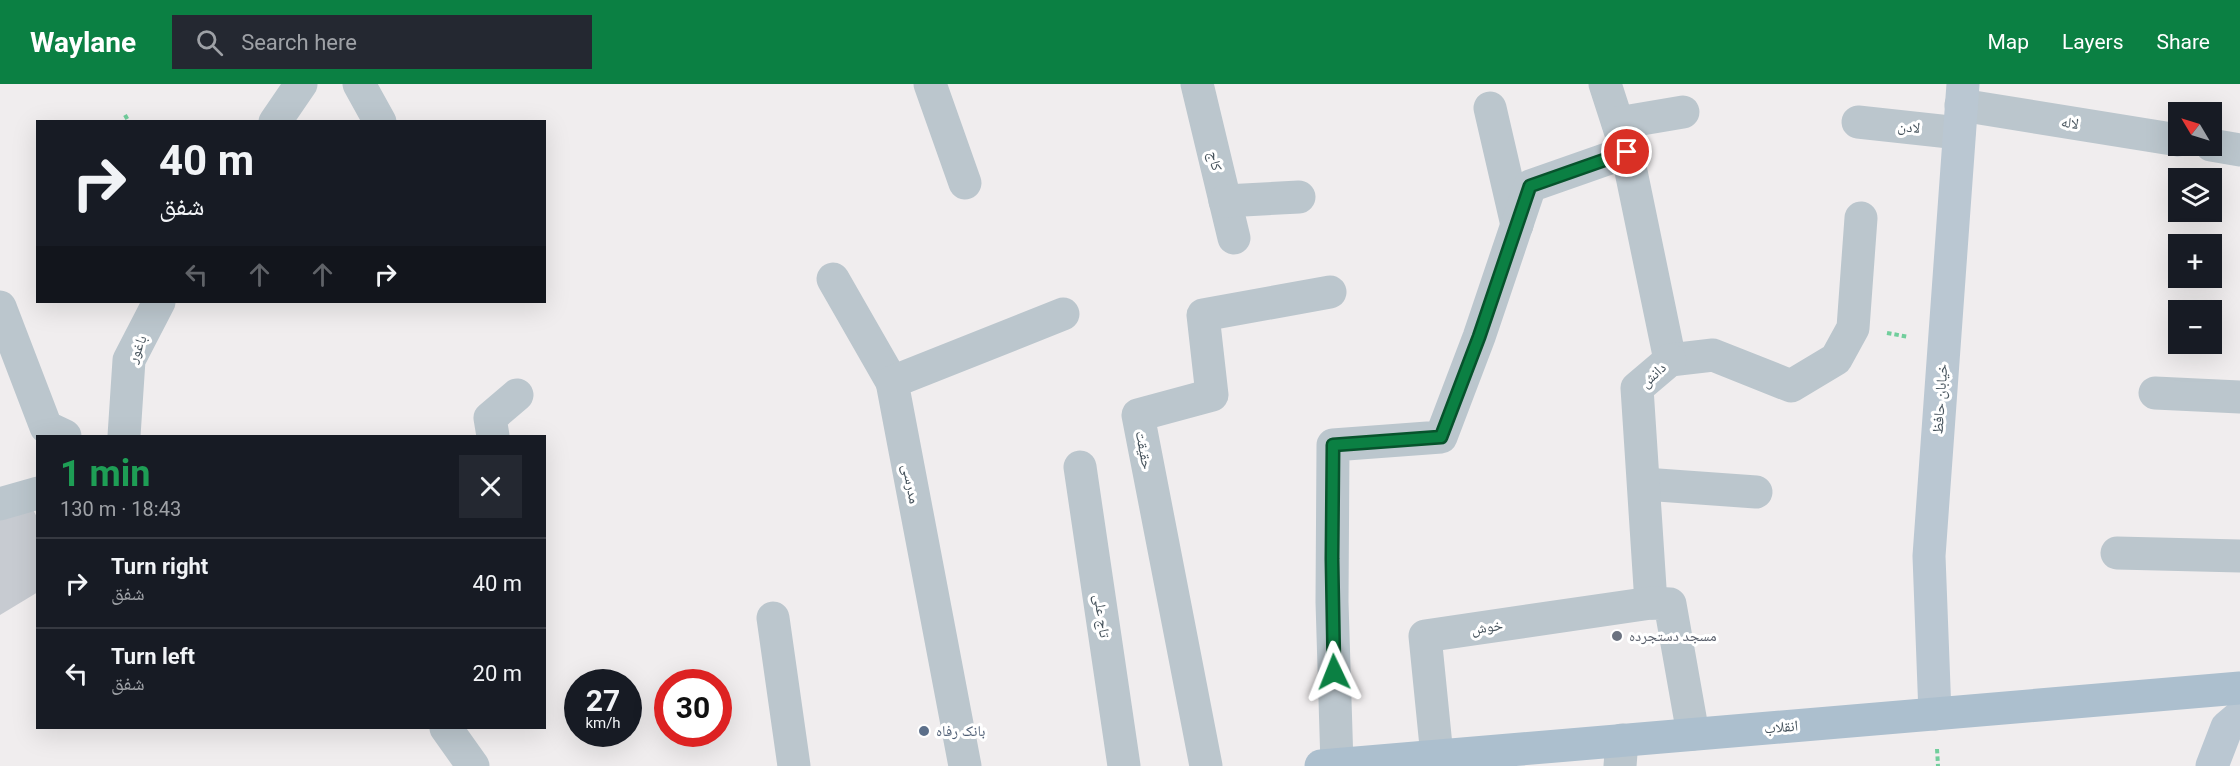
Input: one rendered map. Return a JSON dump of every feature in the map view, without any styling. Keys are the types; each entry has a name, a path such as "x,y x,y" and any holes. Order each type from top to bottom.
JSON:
{"main road":[{"name":"خیابان حافظ","path":"1935,714 1929,556 1961,107"},
{"name":"انقلاب","path":"1329,765 1437,756 1621,753 1694,734 2240,688"},
{"path":"2212,766 2227,727 2240,716"}],"street":[{"path":"277,120 301,84"},
{"path":"359,84 379,120"},
{"path":"930,84 965,183"},
{"name":"کاج","path":"1197,84 1234,238"},
{"name":"دانش","path":"1605,84 1622,137 1670,360 1637,388 1644,484 1661,604 1694,734"},
{"name":"لادن","path":"1858,122 1961,107"},
{"name":"لاله","path":"1961,107 2168,138"},
{"path":"1490,108 1517,225"},
{"path":"1329,765 1333,445 1441,437 1479,337 1530,186 1622,137 1683,112"},
{"path":"2222,147 2240,150"},
{"path":"1225,201 1299,197"},
{"path":"1670,360 1713,355 1791,386 1836,359 1853,328 1861,218"},
{"name":"مدرسی","path":"833,279 892,382 965,766"},
{"name":"حقیقت","path":"1206,766 1138,415 1212,395 1203,315 1330,292"},
{"name":"باغور","path":"124,435 129,360 158,303"},
{"path":"0,307 46,427 63,435"},
{"path":"892,382 1063,314"},
{"path":"2155,393 2240,398"},
{"path":"493,435 490,418 517,395"},
{"name":"تاج علی","path":"1080,466 1124,766"},
{"path":"1644,484 1756,492"},
{"path":"0,504 36,494"},
{"path":"2117,553 2240,556"},
{"name":"خوش","path":"1437,756 1425,636 1661,604"},
{"path":"773,618 794,766"},
{"path":"447,729 473,766"}],"path":[{"path":"125,115 128,120"},
{"path":"1853,328 1944,342"}],"building":[{"path":"30,504 36,515 36,593 0,615 0,517"}],"place":[{"name":"مسجد دستجرده","path":"1617,636"},
{"name":"بانک رفاه","path":"924,731"}],"route":[{"path":"1334,672 1333,445 1441,437 1479,337 1530,186 1627,152"}]}
